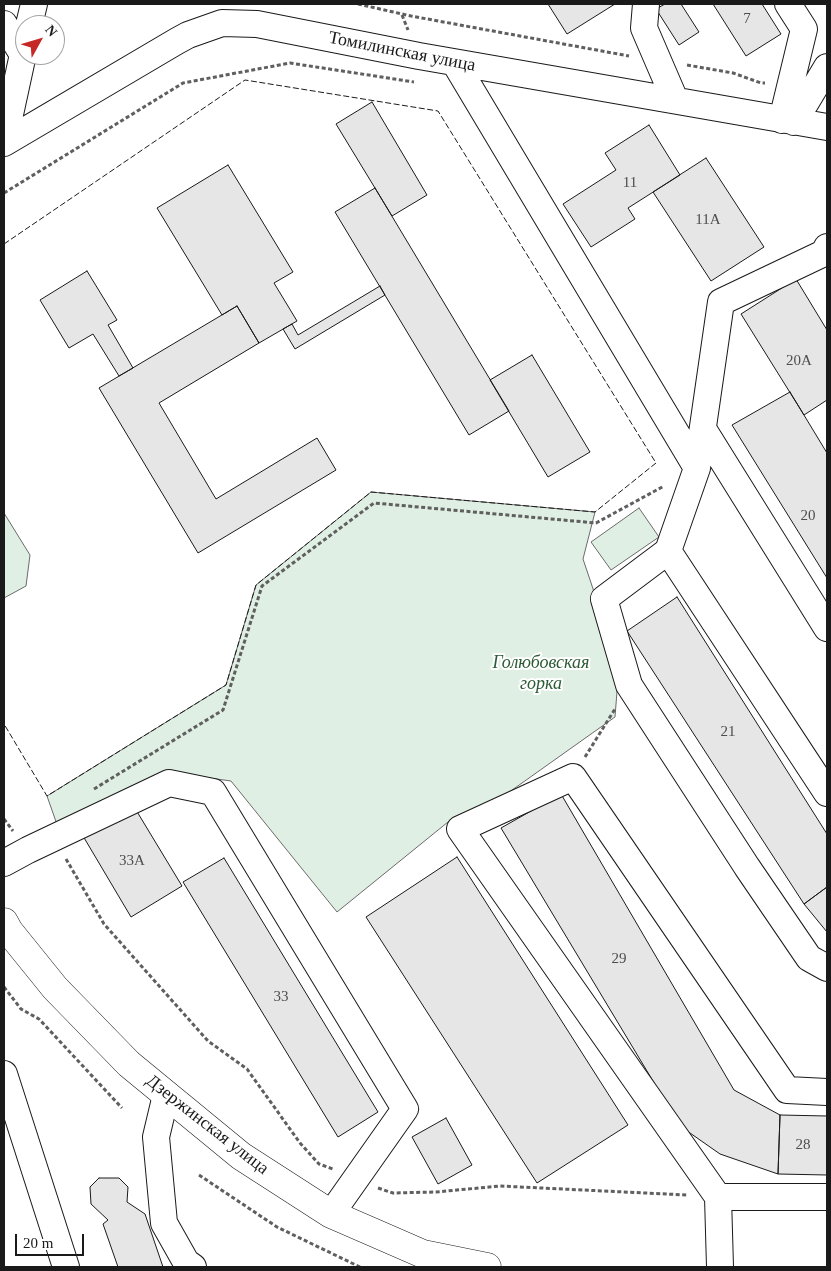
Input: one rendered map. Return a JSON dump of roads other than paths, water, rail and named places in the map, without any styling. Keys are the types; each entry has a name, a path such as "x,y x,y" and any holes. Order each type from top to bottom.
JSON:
{"main road":[{"name":"Дзержинская улица","path":"5,932 55,988 129,1064 241,1156 331,1214 446,1264 487,1267"}],"street":[{"path":"646,4 644,28 675,100"},
{"path":"788,4 804,29 792,79 788,121"},
{"name":"Томилинская улица","path":"4,143 223,14 257,24 455,63 827,127"},
{"path":"4,24 15,38"},
{"path":"455,63 697,468"},
{"path":"4,143 21,65"},
{"path":"788,121 827,67"},
{"path":"826,253 721,302 697,468 668,551 604,599 630,685 747,867 810,958 827,967"},
{"path":"703,429 827,628"},
{"path":"668,551 827,792"},
{"path":"720,1267 718,1197 460,829 573,776 787,1090 827,1092"},
{"path":"4,863 169,783 213,792 405,1109 331,1214"},
{"path":"4,1074 66,1267"},
{"path":"166,1095 156,1137 164,1223 186,1262 193,1267"},
{"path":"718,1197 827,1197"}],"park label":[{"name":"Голюбовская горка","path":"541,673"}]}
